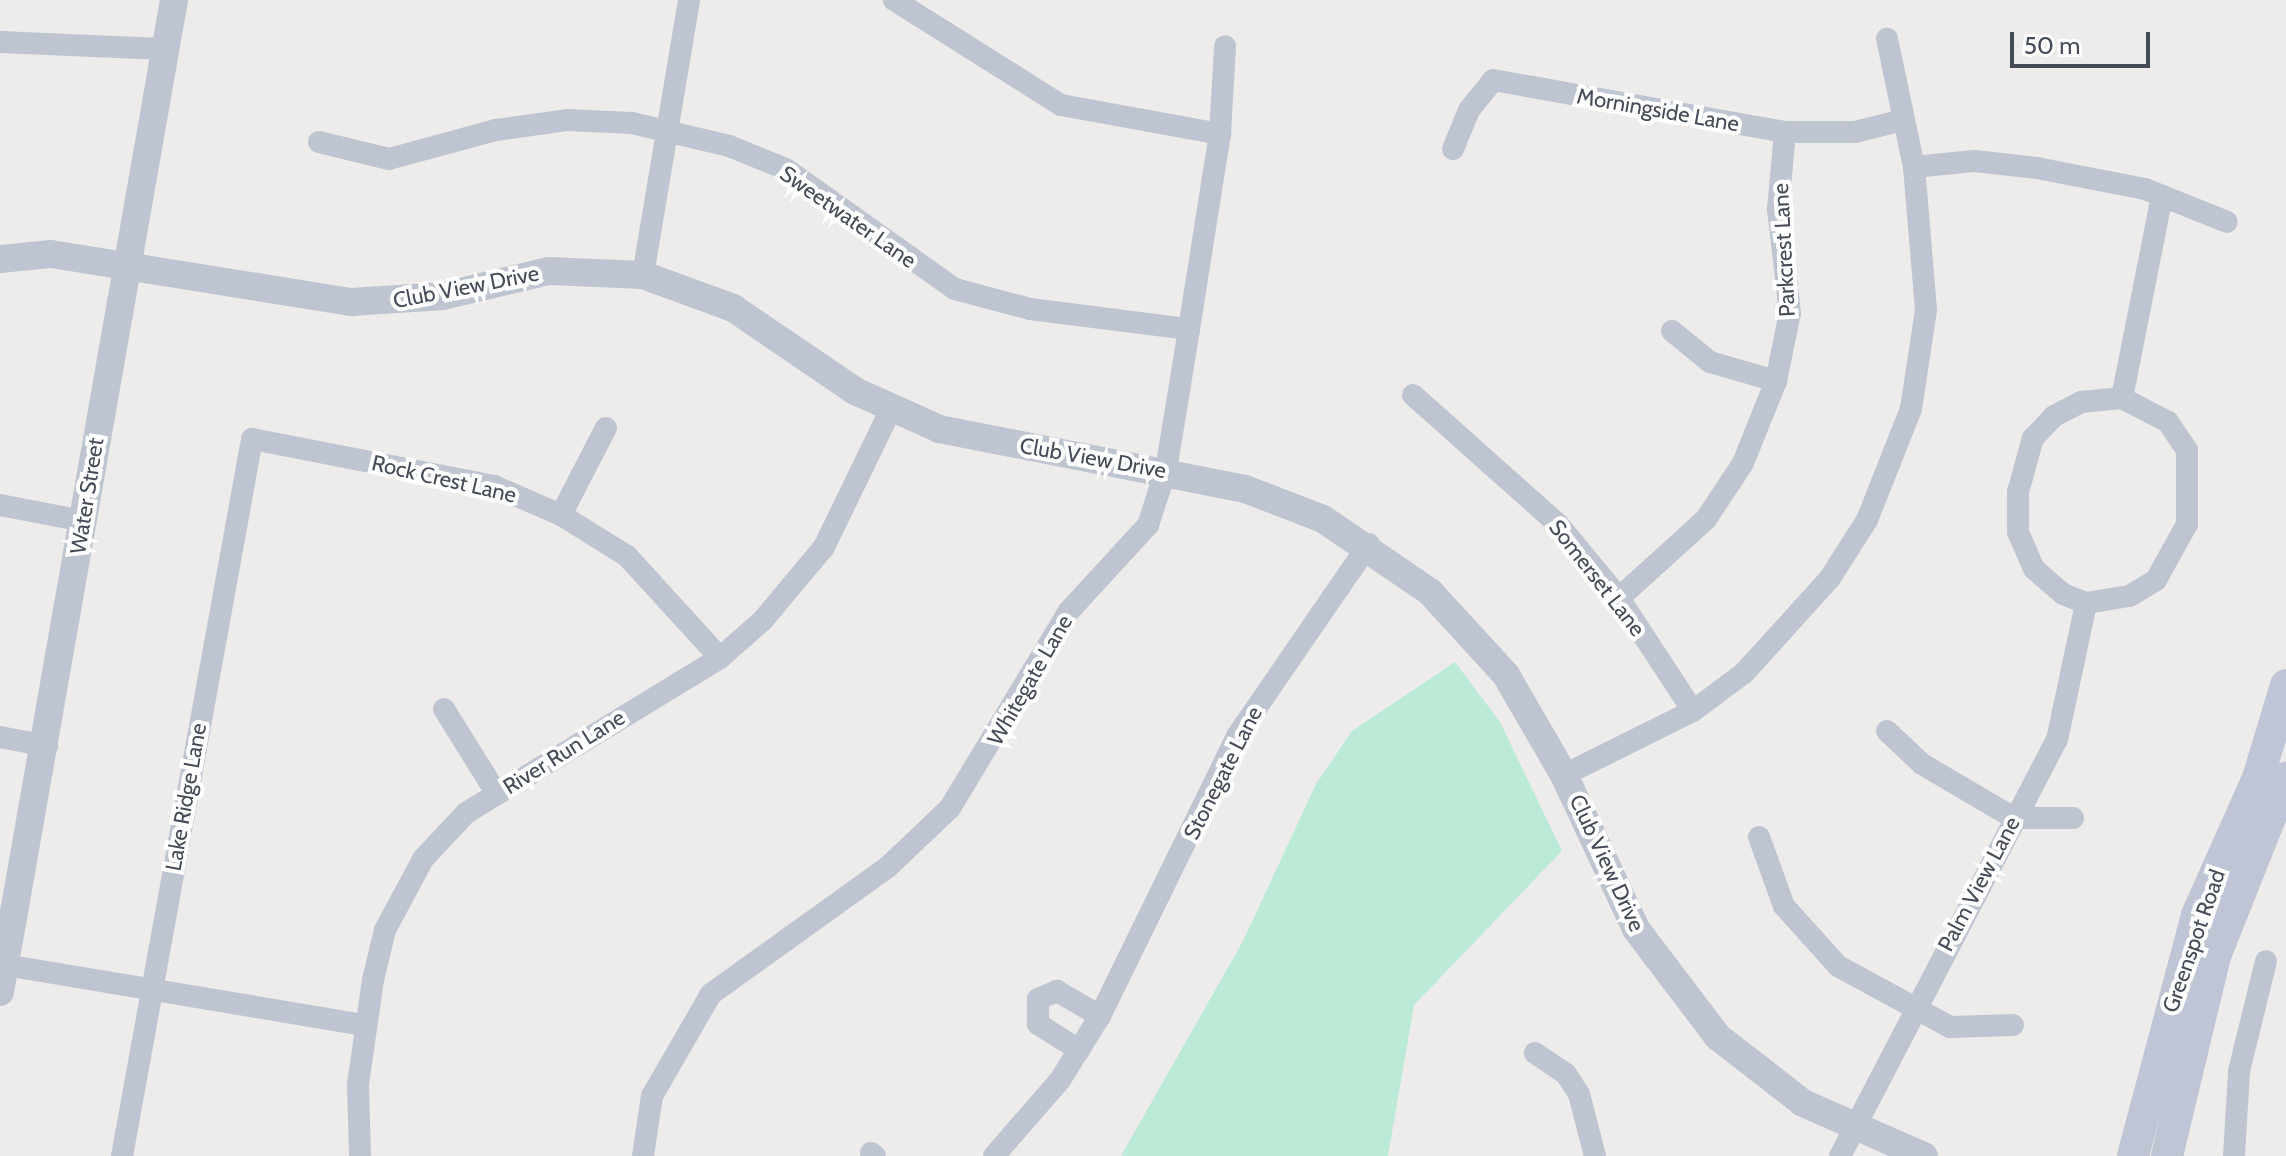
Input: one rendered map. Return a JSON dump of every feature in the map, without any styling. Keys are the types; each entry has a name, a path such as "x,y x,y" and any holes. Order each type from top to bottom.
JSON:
{"main road":[{"name":"Greenspot Road","path":"2133,1156 2197,915 2258,778 2286,685"},
{"name":"Greenspot Road","path":"2167,1156 2215,956 2286,778"}],"street":[{"name":"Water Street","path":"2,978 47,746 125,265 174,0"},
{"path":"643,275 662,131 689,0"},
{"path":"894,0 1061,105 1220,134"},
{"path":"1564,775 1693,711 1744,673 1830,578 1891,466 1911,409 1926,310 1914,167 1887,39"},
{"path":"0,42 163,49"},
{"name":"Whitegate Lane","path":"643,1156 652,1096 711,994 889,866 950,808 1069,611 1148,525 1166,470 1189,329 1220,134 1225,46"},
{"name":"Morningside Lane","path":"1453,149 1469,110 1493,80 1785,132 1855,132 1903,120"},
{"name":"Sweetwater Lane","path":"319,142 389,159 568,120 662,131 786,169 955,289 1030,309 1189,329"},
{"name":"Parkcrest Lane","path":"1619,598 1706,519 1743,463 1776,381 1790,313 1778,209 1785,132"},
{"path":"1914,167 2003,163 2162,196 2227,222"},
{"path":"2122,398 2162,196"},
{"name":"Club View Drive","path":"0,259 51,254 352,302 443,296 549,271 643,275 733,308 808,364 890,411 991,441 1166,470 1275,499 1369,544 1476,635 1529,708 1564,775 1629,916 1688,1005 1761,1073 1853,1128 1924,1156"},
{"path":"1672,331 1710,362 1776,381"},
{"name":"Somerset Lane","path":"1413,395 1558,524 1619,598 1693,711"},
{"path":"2122,398 2168,422 2187,450 2187,524 2156,580 2129,596 2086,603 2047,583 2023,550 2021,473 2033,438 2054,416 2081,402 2122,398"},
{"name":"River Run Lane","path":"360,1156 364,1025 385,930 403,889 466,813 720,658 797,584 824,547 890,411"},
{"path":"561,515 606,428"},
{"name":"Rock Crest Lane","path":"252,439 494,486 561,515 627,556 720,658"},
{"name":"Lake Ridge Lane","path":"122,1156 252,439"},
{"path":"0,505 83,521"},
{"name":"Stonegate Lane","path":"994,1156 1079,1050 1100,1016 1237,736 1369,544"},
{"name":"Palm View Lane","path":"1840,1156 1911,1011 2057,740 2086,603"},
{"path":"444,709 497,794"},
{"path":"1887,731 1922,764 2014,818 2073,818"},
{"path":"0,737 47,746"},
{"path":"1759,837 1784,906 1838,966 1911,1011 1950,1027 2013,1025"},
{"path":"2234,1156 2239,1071 2266,961"},
{"path":"2,978 151,991 364,1025"},
{"path":"1079,1050 1038,1024 1038,999 1057,991 1100,1016"},
{"path":"1535,1053 1566,1074 1579,1094 1595,1156"}],"green space":[{"path":"1455,662 1500,722 1562,851 1414,1005 1388,1156 1121,1156 1243,941 1316,784 1352,731"}]}
